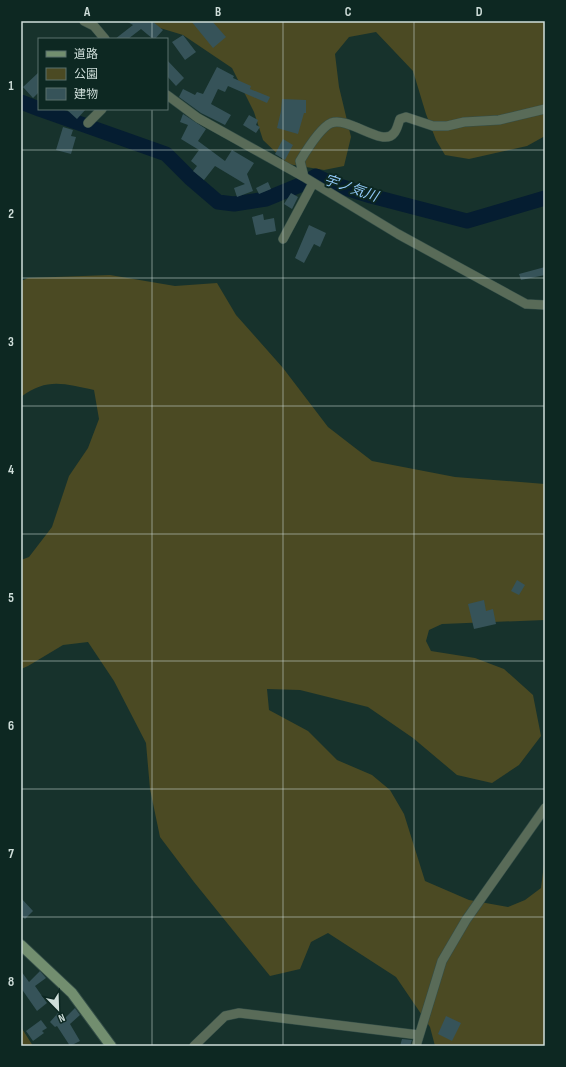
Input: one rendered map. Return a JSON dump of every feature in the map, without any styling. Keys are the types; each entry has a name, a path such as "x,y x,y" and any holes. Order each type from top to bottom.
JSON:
{"main road":[{"path":"21,945 72,993 111,1046"}],"street":[{"path":"84,21 94,26 104,38"},
{"path":"168,96 198,118 304,177 398,234 526,304 545,305"},
{"path":"304,177 300,161 318,135 330,124 342,121 381,137 390,137 394,133 400,119 406,117 433,126 447,126 464,122 499,120 545,109"},
{"path":"88,123 101,110"},
{"path":"283,239 313,183"},
{"path":"416,1046 446,954 466,920 545,808"},
{"path":"194,1046 225,1016 239,1013 419,1035"}],"green space":[{"path":"137,21 545,21 545,136 527,146 469,159 445,155 436,140 426,114 413,71 376,32 349,37 335,54 339,87 351,137 344,166 324,170 288,164 263,140 254,112 232,68 183,35"},
{"path":"110,275 175,286 217,283 236,315 283,368 328,427 372,461 455,477 545,484 545,620 442,624 429,630 426,641 431,651 475,658 504,669 533,695 541,736 519,765 492,783 457,775 413,738 368,707 300,690 267,689 269,710 308,731 337,760 372,775 390,790 404,814 425,881 469,900 508,907 525,900 541,888 545,856 545,1046 435,1046 430,1027 396,977 328,933 311,942 300,969 270,976 194,882 160,837 150,789 146,743 114,681 88,642 63,645 21,669 21,560 29,557 52,527 69,476 88,448 99,419 94,390 65,384 48,384 30,391 21,397 21,281 28,278"},
{"path":"21,1027 33,1046 21,1046"}],"building":[{"path":"126,21 152,21 163,30 156,38 152,38 141,29 129,38 116,38 133,25"},
{"path":"191,21 212,21 226,37 213,48"},
{"path":"183,35 196,52 185,60 172,42"},
{"path":"168,61 184,78 176,86 168,77"},
{"path":"217,67 234,76 233,78 251,86 250,89 270,97 267,103 228,86 225,92 218,89 211,104 231,115 225,125 201,113 179,97 183,89 195,95 197,92 203,94"},
{"path":"38,73 38,93 33,98 23,87"},
{"path":"282,99 306,100 306,113 304,113 298,134 277,128"},
{"path":"67,110 85,110 77,119"},
{"path":"183,114 206,129 198,141 225,161 232,150 254,163 247,174 253,191 237,197 234,188 245,184 215,166 204,180 193,171 197,166 191,161 199,150 181,139 188,125 180,122"},
{"path":"249,115 258,120 256,125 260,127 256,133 243,125"},
{"path":"63,127 73,130 71,136 76,137 71,154 56,150"},
{"path":"283,139 293,145 285,160 275,154"},
{"path":"268,182 271,189 259,194 256,188"},
{"path":"291,193 298,197 292,209 284,204"},
{"path":"263,214 264,220 274,218 276,231 256,235 252,217"},
{"path":"309,225 326,233 320,247 314,244 304,263 295,258"},
{"path":"545,267 545,275 521,280 519,274"},
{"path":"517,580 525,585 519,595 511,591"},
{"path":"484,600 486,611 493,609 496,624 474,629 468,604"},
{"path":"21,898 33,911 25,919 21,915"},
{"path":"21,971 29,982 40,971 46,978 35,986 47,1003 37,1011 21,988"},
{"path":"75,1008 80,1015 70,1024 80,1041 70,1046 57,1026 55,1027 50,1022 58,1013 64,1019"},
{"path":"446,1016 461,1023 452,1041 438,1034"},
{"path":"41,1020 47,1028 42,1031 44,1033 33,1041 26,1031"},
{"path":"402,1039 412,1040 410,1046 400,1046"}],"waterway":[{"name":"宇ノ気川","path":"21,102 38,109"},
{"name":"宇ノ気川","path":"42,110 166,154 190,178 218,202 234,204 266,199 300,185 316,176 333,184 371,196 467,221 545,198"}]}
